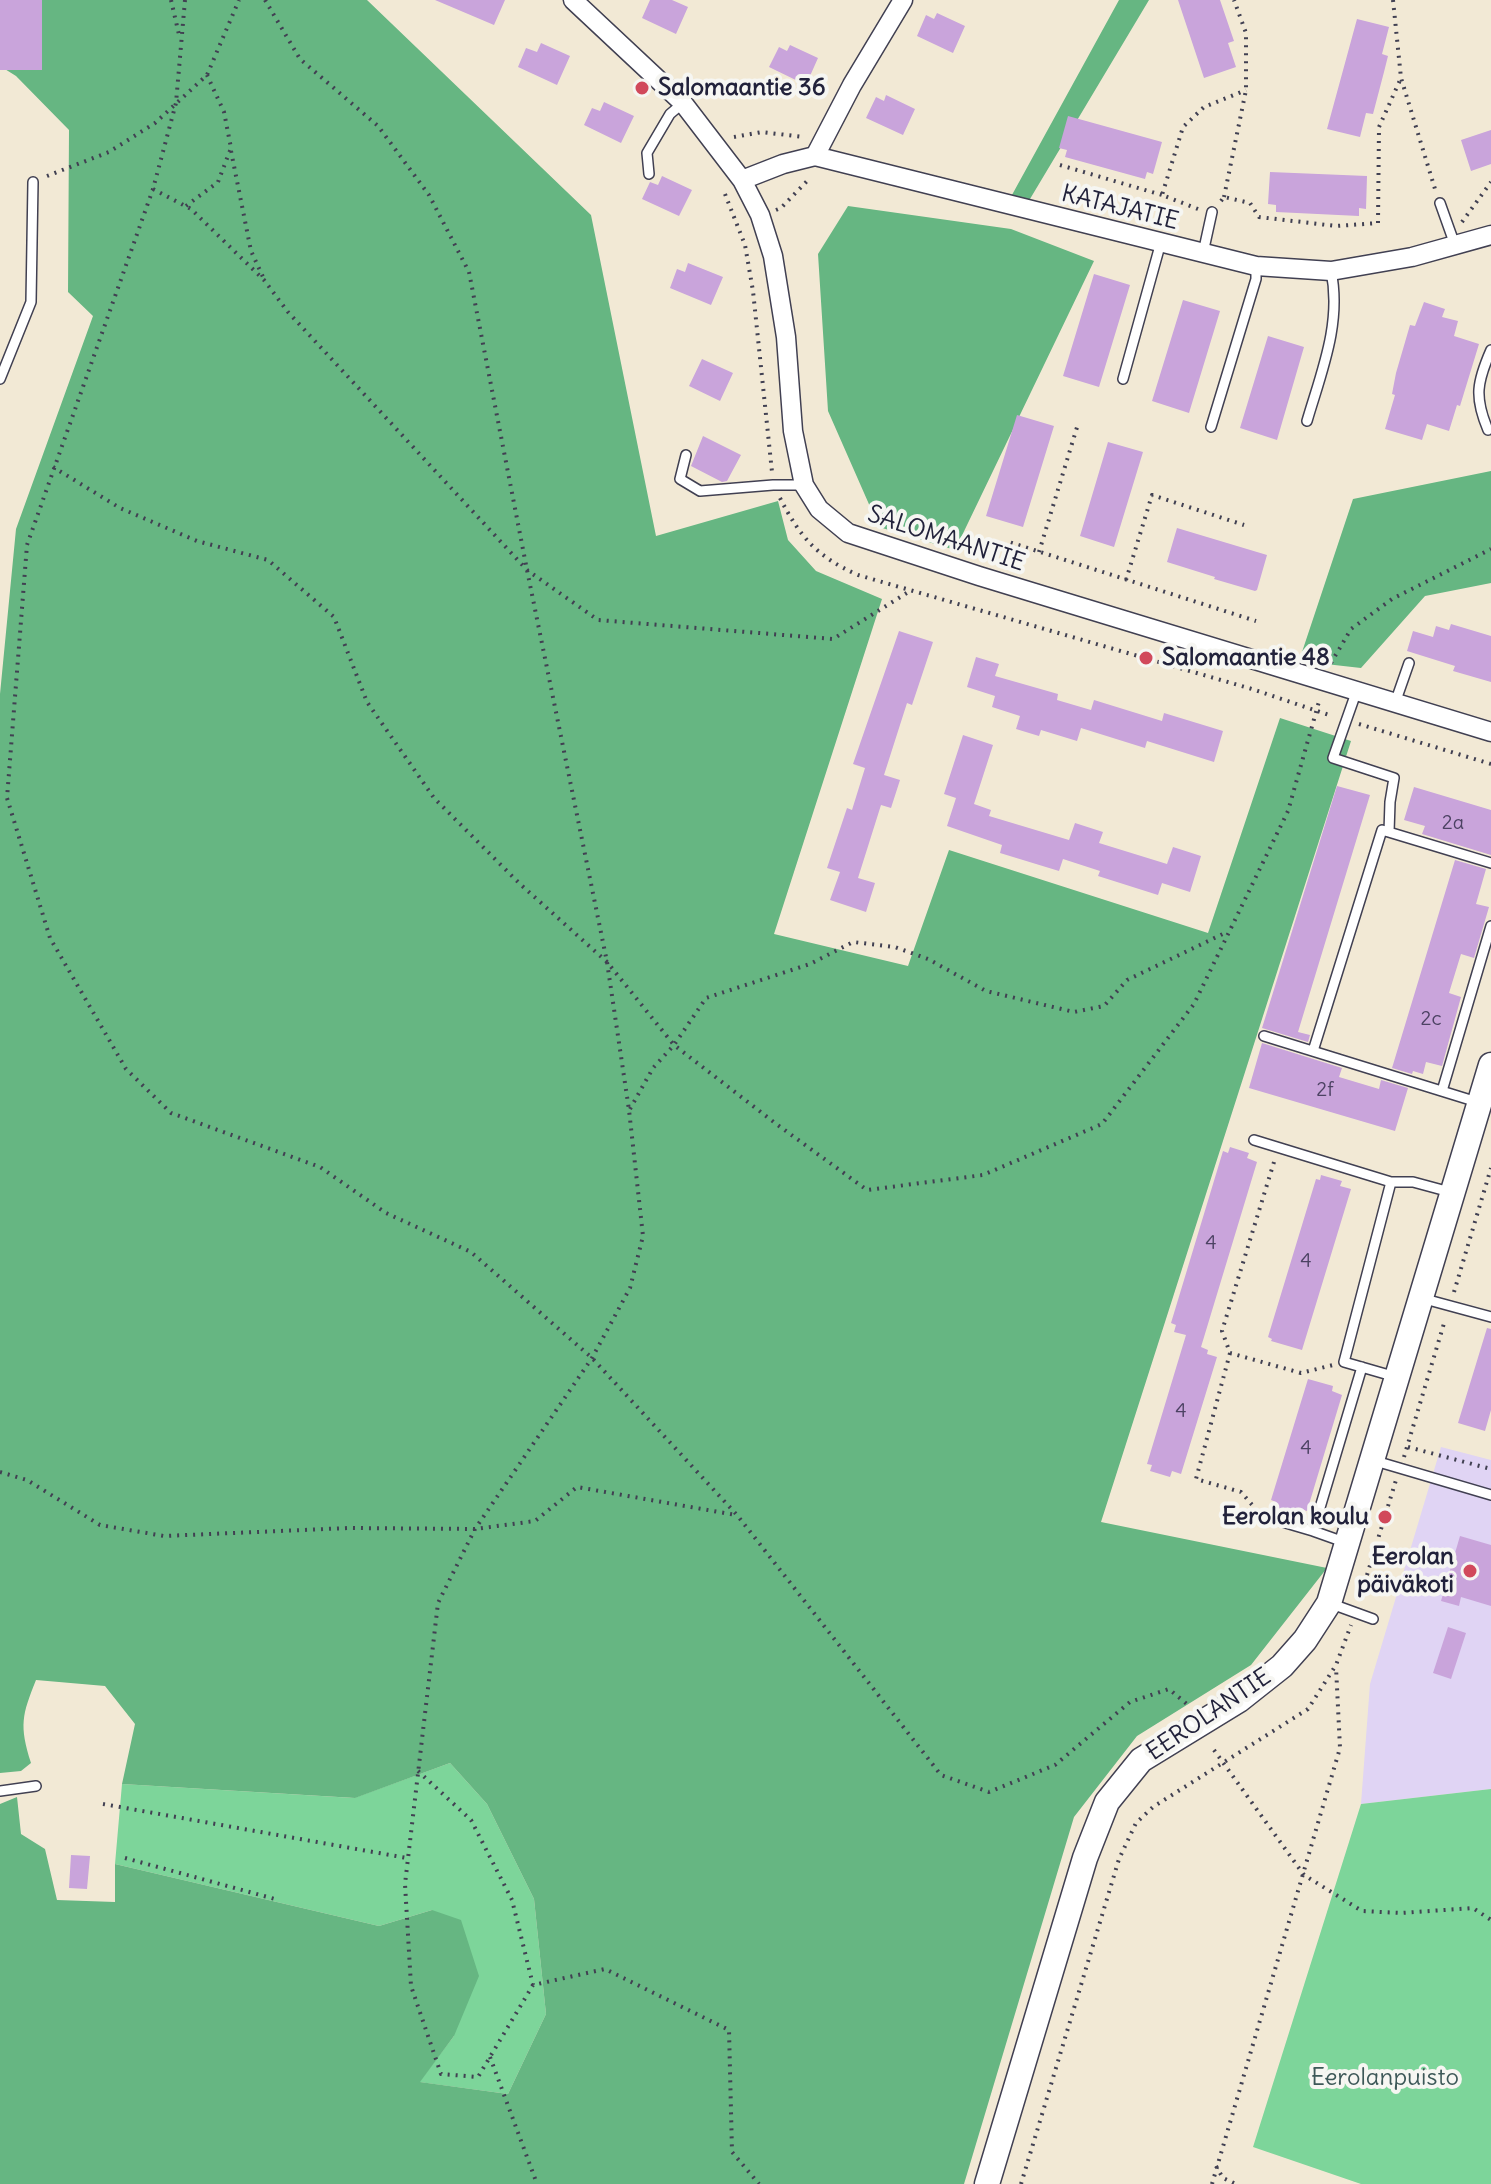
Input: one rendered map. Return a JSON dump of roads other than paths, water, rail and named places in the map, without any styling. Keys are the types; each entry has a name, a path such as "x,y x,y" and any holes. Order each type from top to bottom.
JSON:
{"street":[{"name":"SALOMAANTIE","path":"573,0 683,103 742,180 760,215 773,256 786,337 793,431 804,485 819,509 848,533 996,582 1491,732"},
{"path":"812,157 903,0"},
{"name":"KATAJATIE","path":"742,180 783,164 812,157 1256,266 1331,271 1412,257 1452,236 1491,235"},
{"name":"EEROLANTIE","path":"987,2184 1085,1858 1107,1802 1141,1760 1239,1700 1282,1666 1305,1640 1329,1603 1485,1095 1491,1065"}],"lane":[{"path":"649,174 647,153 670,114 683,103"},
{"path":"0,379 31,302 33,182"},
{"path":"1440,203 1452,236"},
{"path":"1203,253 1212,212"},
{"path":"1123,379 1161,242"},
{"path":"1211,427 1256,279 1256,266"},
{"path":"1307,421 1332,337 1334,284 1331,271"},
{"path":"1488,430 1478,407 1480,375 1491,350"},
{"path":"686,455 680,479 700,491 804,485"},
{"path":"1395,703 1409,663"},
{"path":"1357,690 1333,758 1394,778 1389,832"},
{"path":"1313,1051 1382,830 1491,863"},
{"path":"1442,1091 1491,926"},
{"path":"1264,1036 1442,1091 1485,1095"},
{"path":"1254,1140 1391,1182 1413,1182 1453,1193"},
{"path":"1391,1182 1344,1362 1397,1377"},
{"path":"1421,1298 1491,1317"},
{"path":"1313,1531 1362,1367"},
{"path":"1372,1460 1491,1495"},
{"path":"1262,1516 1347,1543"},
{"path":"1329,1603 1373,1619"},
{"path":"0,1791 36,1786"}],"place":[{"name":"Salomaantie 36","path":"642,88"},
{"name":"Salomaantie 48","path":"1146,658"},
{"name":"Eerolan koulu","path":"1385,1517"},
{"name":"Eerolan päiväkoti","path":"1470,1571"}],"park label":[{"name":"Eerolanpuisto","path":"1385,2078"}]}
